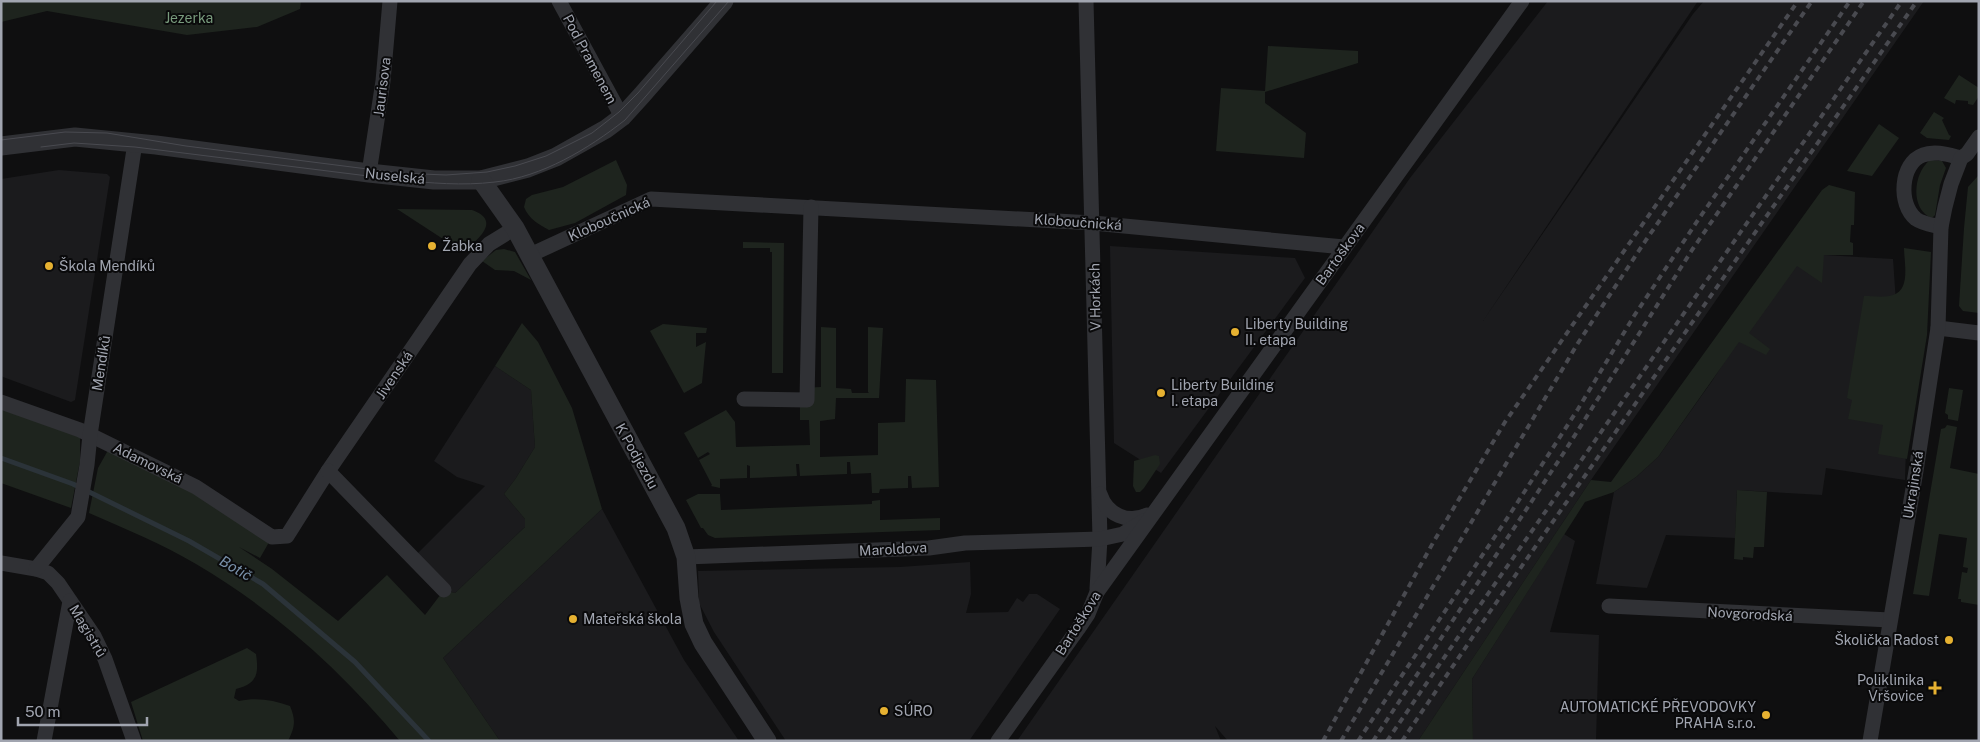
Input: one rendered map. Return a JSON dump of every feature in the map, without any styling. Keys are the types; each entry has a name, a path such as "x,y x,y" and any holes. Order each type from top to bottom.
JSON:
{"street":[{"name":"Jaurisova","path":"369,173 384,81 390,1"},
{"name":"Pod Pramenem","path":"559,1 622,117"},
{"name":"Nuselská","path":"1,146 75,137 434,180 481,180 528,168 556,157 606,130 622,117 724,1"},
{"name":"V Horkách","path":"1086,1 1100,539 1097,592"},
{"name":"Bartoškova","path":"998,741 1083,621 1097,592 1522,1"},
{"name":"Ukrajinská","path":"1870,741 1938,328 1941,228 1951,184 1961,158 1967,154 1979,137"},
{"name":"Mendíků","path":"36,569 78,517 135,143"},
{"path":"1941,228 1920,222 1906,207 1905,189 1908,169 1912,162 1924,154 1937,153 1961,158"},
{"name":"K Podjezdu","path":"481,180 515,228 676,528 686,557 688,598 694,624 703,643 767,741"},
{"name":"Kloboučnická","path":"530,256 651,198 1093,223 1344,247"},
{"path":"744,399 807,400 811,207"},
{"name":"Jivenská","path":"288,536 328,471 470,264 489,244 515,228"},
{"path":"1938,328 1979,333"},
{"name":"Adamovská","path":"1,402 69,425 196,487 272,537 288,536"},
{"path":"328,471 444,590"},
{"path":"1099,488 1105,504 1116,514 1124,518 1146,516 1158,506"},
{"name":"Bartoškova","path":"1100,539 1123,534 1134,528 1143,522 1158,506"},
{"name":"Maroldova","path":"686,557 929,548 965,542 1100,539"},
{"name":"Magistrů","path":"1,563 36,569 48,573 56,580 94,636 105,659 134,741"},
{"path":"44,741 70,601"},
{"name":"Novgorodská","path":"1609,606 1890,620"}],"shaded area":[{"path":"1548,1 1698,1 1483,321 1693,14 1704,1 1924,1 1591,480 1418,741 1228,741 1215,726 1221,741 1017,741 1410,178"},
{"name":"Škola Mendíků","path":"59,170 107,174 110,177 75,400 71,402 1,375 1,179"},
{"path":"1110,246 1295,258 1305,278 1161,473 1114,443"},
{"path":"1824,255 1893,259 1906,447 1905,480 1826,468 1822,495 1737,490 1735,538 1666,535 1647,588 1596,584 1614,492 1636,477 1658,457 1794,261"},
{"path":"495,366 531,390 535,447 504,494 525,519 525,527 455,593 444,590 413,558 485,486 457,477 434,461"},
{"name":"Mateřská škola","path":"602,509 684,660 739,741 500,741 443,658"},
{"path":"1564,534 1575,541 1550,632 1599,635 1596,741 1473,741 1472,679"},
{"path":"970,562 971,594 966,613 1008,612 1017,598 1023,602 1029,594 1037,594 1060,609 969,741 786,741 714,632 699,603 698,571 900,567"}],"green space":[{"name":"Jezerka","path":"1,1 301,1 300,9 257,27 187,35 47,11 1,22"},
{"path":"1268,46 1358,51 1358,63 1265,92 1265,103 1306,133 1304,158 1216,151 1221,88 1265,91"},
{"path":"1959,75 1979,88 1979,96 1973,105 1968,104 1968,101 1956,100 1955,104 1944,98"},
{"path":"1934,112 1944,118 1942,120 1951,136 1949,140 1927,138 1920,133"},
{"path":"1879,124 1899,138 1872,176 1847,171"},
{"path":"616,160 627,185 626,195 575,223 549,230 528,215 524,207 526,199 532,195 563,187"},
{"path":"1930,160 1942,161 1946,168 1940,185 1935,215 1932,218 1925,214 1920,207 1916,191 1920,173"},
{"path":"1978,176 1979,313 1963,311 1959,306 1968,187"},
{"path":"1829,185 1855,192 1854,225 1851,225 1850,242 1853,243 1853,255 1824,255 1822,283 1797,266 1749,333 1770,349 1766,355 1739,342 1658,457 1636,477 1614,492 1585,502 1472,679 1473,741 1418,741 1591,480 1611,482 1822,190"},
{"path":"397,209 472,210 486,220 486,225 480,237 463,252"},
{"path":"743,242 784,243 783,373 772,373 772,252 770,252 770,248 743,248"},
{"path":"1904,248 1931,252 1927,335 1907,459 1878,454 1883,425 1848,419 1852,400 1847,398 1864,296 1886,296 1899,292 1905,275"},
{"path":"504,249 515,252 531,280 514,271 495,270 482,261 496,250"},
{"path":"522,323 538,342 572,408 602,509 443,658 500,741 400,741 378,715 331,667 306,644 252,601 196,564 144,537 89,513 98,468 111,445 272,537 260,558 239,547 272,569 338,621 387,575 425,615 444,590 455,593 525,527 525,519 504,494 535,447 531,390 495,366"},
{"path":"663,324 707,328 706,333 696,333 696,347 706,342 702,383 684,393 650,331"},
{"path":"821,327 836,328 836,388 851,389 852,393 869,393 868,327 883,328 879,398 836,398 835,419 820,421 820,457 878,455 878,423 905,422 906,379 936,380 939,487 912,488 911,476 908,476 908,488 880,489 879,493 872,493 871,473 851,474 850,462 847,462 847,474 800,476 799,464 796,464 797,476 750,478 750,466 747,465 747,478 720,479 720,488 711,486 699,460 710,454 708,452 698,458 684,433 726,410 735,422 736,447 810,445 809,420 800,420 800,388 821,387"},
{"path":"1949,388 1963,390 1958,421 1948,419 1948,415 1945,413"},
{"path":"1,402 80,430 80,461 71,508 1,483"},
{"path":"1947,425 1957,427 1950,468 1979,474 1979,605 1961,602 1961,599 1958,599 1962,572 1967,573 1968,568 1963,567 1967,538 1939,534 1929,596 1913,594 1941,429"},
{"path":"1155,455 1159,456 1160,464 1144,488 1140,492 1136,492 1133,486 1134,461"},
{"path":"1737,490 1767,492 1764,547 1754,547 1753,558 1743,557 1743,560 1734,559"},
{"path":"698,494 720,494 721,510 872,504 872,501 880,500 880,520 940,518 940,530 715,538 708,535 701,528 686,500"},
{"path":"247,648 256,654 257,673 252,681 236,689 234,698 239,701 265,700 290,706 294,724 288,741 143,741 131,702"}],"waterway":[{"name":"Botič","path":"1,458 73,484 189,541 263,584 355,662 429,741"}],"tram line":[{"path":"1,140 65,132 107,133 186,146 399,173 446,175 487,172 515,166 546,156 592,133 619,112 638,93 717,1"},
{"path":"399,180 459,184 495,182 530,174 564,160 596,141 625,120 729,1"},
{"path":"41,147 74,143 135,147 376,177"}],"railway":[{"path":"1323,741 1434,541 1505,422 1798,1"},
{"path":"1341,741 1578,343 1646,240 1812,1"},
{"path":"1358,741 1510,514 1578,409 1634,316 1698,220 1850,1"},
{"path":"1373,741 1563,454 1692,250 1864,1"},
{"path":"1387,741 1902,1"},
{"path":"1402,741 1489,613 1917,1"}],"place":[{"name":"Žabka","path":"432,246"},
{"name":"Škola Mendíků","path":"49,266"},
{"name":"Liberty Building II. etapa","path":"1235,332"},
{"name":"Liberty Building I. etapa","path":"1161,393"},
{"name":"Mateřská škola","path":"573,619"},
{"name":"Školička Radost","path":"1949,640"},
{"name":"Poliklinika Vršovice","path":"1935,688"},
{"name":"SÚRO","path":"884,711"},
{"name":"AUTOMATICKÉ PŘEVODOVKY PRAHA s.r.o.","path":"1766,715"}]}
